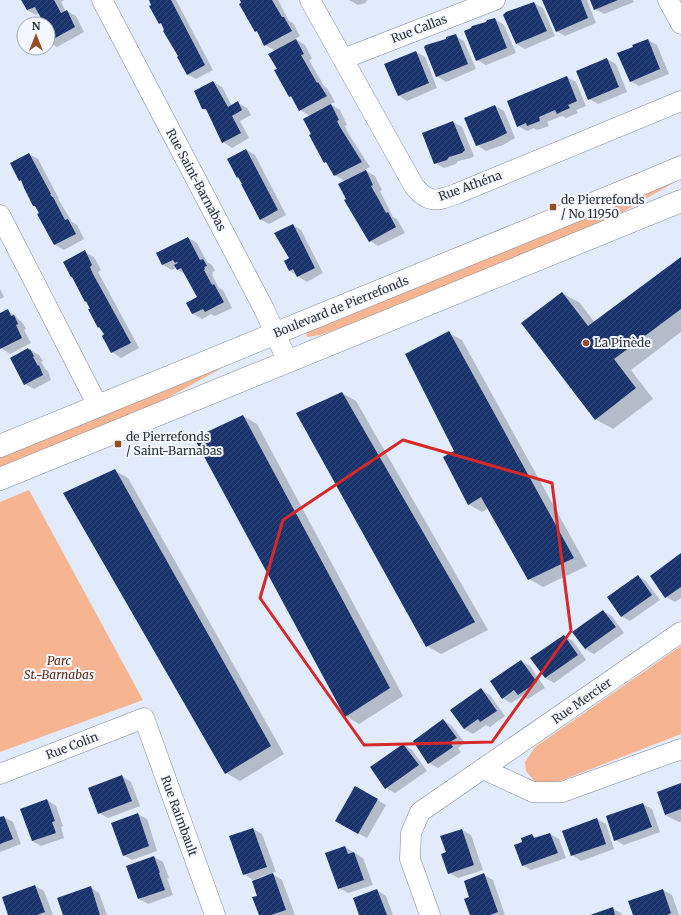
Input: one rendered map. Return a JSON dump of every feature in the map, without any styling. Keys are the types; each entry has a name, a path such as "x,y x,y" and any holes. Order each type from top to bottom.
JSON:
{"main road":[{"name":"Boulevard de Pierrefonds","path":"0,446 681,167"},
{"path":"0,480 681,202"}],"street":[{"name":"Rue Saint-Barnabas","path":"102,0 264,309 288,362"},
{"name":"Rue Athéna","path":"310,0 414,186 423,195 434,200 444,199 681,100"},
{"name":"Rue Callas","path":"343,59 495,0"},
{"path":"668,0 681,24"},
{"path":"0,215 98,406"},
{"name":"Rue Mercier","path":"430,915 410,859 411,834 420,812 681,632"},
{"name":"Rue Colin","path":"0,774 144,718"},
{"name":"Rue Raimbault","path":"144,718 210,914"},
{"path":"483,769 533,792 562,792 681,749"}],"highlighted area":[{"path":"403,440 552,483 571,631 492,742 364,745 260,598 283,520"}],"green space":[{"path":"675,182 614,217 340,328 320,335 307,337 306,333"},
{"path":"220,368 164,400 0,467 0,458"},
{"name":"Parc St.-Barnabas","path":"29,490 143,700 0,752 0,502"},
{"path":"681,646 681,734 560,781 536,783 526,771 525,762 535,747"}],"building":[{"path":"21,0 54,0 61,13 67,10 75,27 56,38 56,16 40,16 35,7 27,10"},
{"path":"149,0 171,0 205,65 187,75 163,31 164,30 161,23 159,24 149,6 151,5"},
{"path":"240,0 272,0 292,31 264,46 257,31 255,32 239,4 241,3"},
{"path":"542,0 581,0 588,18 556,32"},
{"path":"590,0 618,0 594,10"},
{"path":"534,2 547,31 516,44 503,15 506,12"},
{"path":"495,18 507,48 476,61 464,31 472,26"},
{"path":"456,34 468,64 436,77 424,47"},
{"path":"296,39 304,54 301,55 317,83 318,82 327,96 299,111 291,96 289,97 274,70 277,69 268,54"},
{"path":"648,39 660,69 630,82 617,53"},
{"path":"416,51 429,83 398,96 384,64"},
{"path":"607,58 619,87 588,100 576,71"},
{"path":"567,76 577,101 568,105 570,108 557,114 555,110 539,117 540,121 527,126 526,123 517,127 507,101"},
{"path":"213,81 228,107 238,101 242,110 232,116 241,133 222,143 206,109 202,109 194,91"},
{"path":"331,104 339,120 337,121 340,127 362,162 334,176 326,162 324,163 309,135 311,134 303,119"},
{"path":"495,105 507,133 476,146 464,118"},
{"path":"453,121 465,150 462,153 449,157 447,160 434,164 422,133"},
{"path":"246,149 278,210 260,220 242,184 238,177 237,178 227,159"},
{"path":"29,153 65,220 68,219 76,234 54,245 37,214 39,213 35,206 33,206 21,180 19,181 10,163"},
{"path":"366,170 373,185 371,186 386,213 388,212 396,227 369,242 344,200 346,199 338,184"},
{"path":"293,224 315,268 297,277 293,269 289,271 284,261 289,258 274,233"},
{"path":"188,237 200,260 203,259 207,266 204,267 204,270 224,302 205,312 203,309 192,314 186,303 197,297 181,268 177,270 174,265 178,263 175,263 173,260 162,265 156,253"},
{"path":"85,250 92,265 90,267 93,274 131,343 111,353 102,336 104,334 99,327 98,328 88,309 90,309 86,301 85,302 63,262"},
{"name":"La Pinède","path":"681,257 681,309 614,359 636,388 595,420 521,323 562,292 588,326"},
{"path":"8,309 11,316 14,315 18,324 16,325 22,338 0,349 0,313"},
{"path":"449,331 574,558 528,580 481,497 468,505 443,457 454,451 405,354"},
{"path":"28,348 34,356 33,357 38,366 39,365 43,375 24,385 10,358"},
{"path":"342,392 475,622 426,647 296,413"},
{"path":"243,415 390,688 345,717 194,438"},
{"path":"115,469 271,746 225,774 63,493"},
{"path":"681,553 681,587 665,598 650,576"},
{"path":"638,575 652,595 621,617 607,597"},
{"path":"603,610 616,627 585,649 572,632"},
{"path":"564,635 578,655 545,678 530,658"},
{"path":"521,660 537,682 518,695 514,690 502,699 490,681"},
{"path":"481,688 497,711 480,722 478,719 464,729 450,710"},
{"path":"443,719 457,738 450,742 453,747 428,764 413,741"},
{"path":"403,744 419,765 385,789 370,767"},
{"path":"122,775 132,801 98,814 88,788"},
{"path":"681,783 681,809 665,815 657,792"},
{"path":"355,786 378,799 358,834 335,821"},
{"path":"47,799 55,821 52,822 56,833 32,841 20,809"},
{"path":"643,803 652,827 614,841 606,816"},
{"path":"138,813 149,846 123,856 111,823"},
{"path":"4,816 13,839 0,844 0,817"},
{"path":"597,818 606,844 571,856 562,831"},
{"path":"253,828 267,867 243,875 229,836"},
{"path":"462,829 474,865 448,874 441,854 446,852 440,836"},
{"path":"550,833 558,853 522,866 514,845 522,842 521,838 532,834 534,838"},
{"path":"345,846 348,854 354,852 364,880 338,889 325,853"},
{"path":"154,856 165,890 138,899 126,866"},
{"path":"273,873 286,910 271,915 259,915 252,897 257,896 252,881"},
{"path":"484,873 498,912 490,915 470,915 464,899 469,897 464,881"},
{"path":"35,885 45,912 37,915 8,915 2,897"},
{"path":"91,886 100,915 63,915 57,898"},
{"path":"377,889 387,915 359,915 353,898"},
{"path":"663,889 671,913 667,915 633,915 628,901"},
{"path":"613,907 615,915 590,915"}],"place":[{"name":"de Pierrefonds / No 11950","path":"553,207"},
{"name":"La Pinède","path":"586,343"},
{"name":"de Pierrefonds / Saint-Barnabas","path":"118,444"}]}
